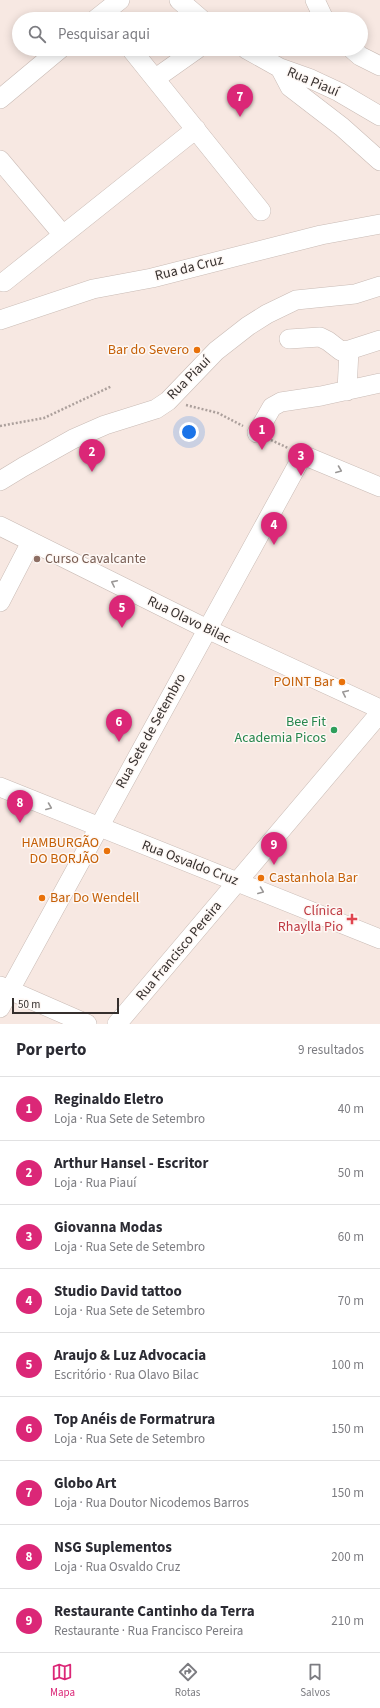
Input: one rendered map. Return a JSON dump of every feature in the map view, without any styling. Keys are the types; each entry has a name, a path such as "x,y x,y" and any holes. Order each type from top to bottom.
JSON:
{"street":[{"path":"107,12 120,0"},
{"path":"179,0 192,12"},
{"path":"0,99 52,56"},
{"path":"137,56 262,211"},
{"path":"156,78 187,56"},
{"name":"Rua Piauí","path":"259,56 280,68 311,79 339,92 380,116"},
{"path":"360,56 380,66"},
{"path":"280,68 290,87 342,127 380,161"},
{"path":"4,282 196,129"},
{"path":"0,160 63,235"},
{"name":"Rua da Cruz","path":"0,320 93,289 152,278 321,235 380,224"},
{"name":"Rua Piauí","path":"0,481 23,466 73,439 111,423 156,410 168,401 216,351 248,326 267,314 296,300 355,294 380,286"},
{"path":"289,339 320,337 341,351 349,350 380,340"},
{"path":"347,390 349,350"},
{"path":"257,433 272,407 281,402 322,396 380,383"},
{"path":"303,455 380,487"},
{"name":"Rua Sete de Setembro","path":"0,1008 5,989 99,827 303,455"},
{"name":"Rua Olavo Bilac","path":"0,526 207,629 380,709"},
{"path":"0,602 31,542"},
{"name":"Rua Francisco Pereira","path":"117,1024 380,713"},
{"name":"Rua Osvaldo Cruz","path":"0,788 380,939"},
{"path":"5,989 87,1024"}],"path":[{"path":"0,426 44,418 112,386"},
{"path":"168,401 218,413 303,455"}],"place":[{"name":"Globo Art","path":"240,117"},
{"name":"Bar do Severo","path":"197,350"},
{"name":"Reginaldo Eletro","path":"262,450"},
{"name":"Arthur Hansel - Escritor","path":"92,472"},
{"name":"Giovanna Modas","path":"301,476"},
{"name":"Studio David tattoo","path":"274,545"},
{"name":"Curso Cavalcante","path":"37,559"},
{"name":"Araujo & Luz Advocacia","path":"122,628"},
{"name":"POINT Bar","path":"342,682"},
{"name":"Bee Fit Academia Picos","path":"334,730"},
{"name":"Top Anéis de Formatrura","path":"119,742"},
{"name":"NSG Suplementos","path":"20,823"},
{"name":"HAMBURGÃO DO BORJÃO","path":"107,851"},
{"name":"Restaurante Cantinho da Terra","path":"274,865"},
{"name":"Castanhola Bar","path":"261,878"},
{"name":"Bar Do Wendell","path":"42,898"},
{"name":"Clínica Rhaylla Pio","path":"352,919"}]}
